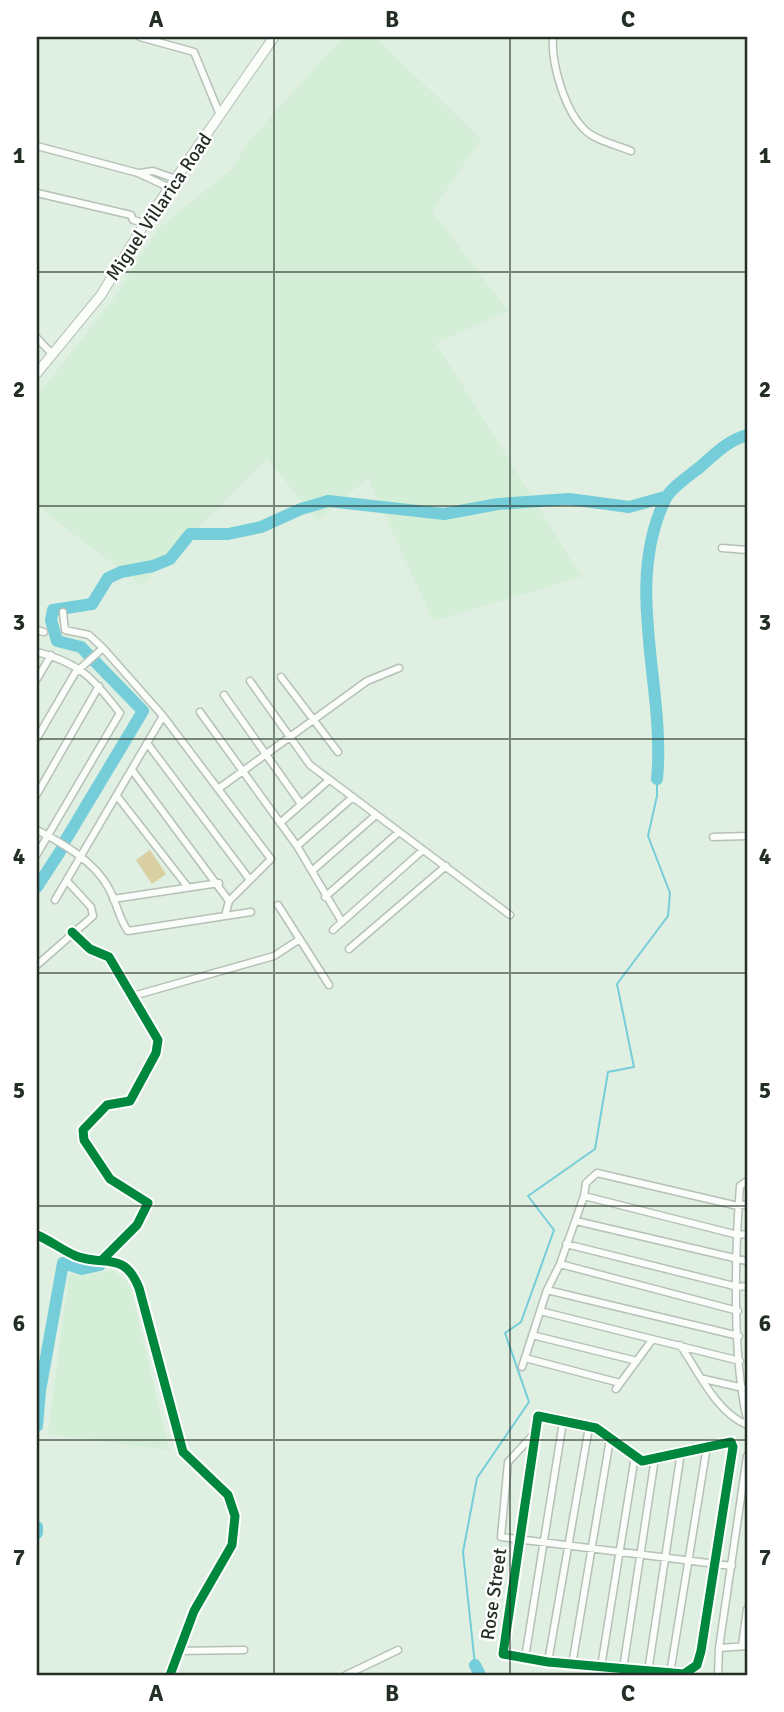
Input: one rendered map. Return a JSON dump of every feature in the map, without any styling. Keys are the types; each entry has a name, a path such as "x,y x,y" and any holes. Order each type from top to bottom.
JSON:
{"street":[{"path":"140,37 194,52 220,115"},
{"name":"Miguel Villarica Road","path":"37,373 101,295 145,223 274,37"},
{"path":"553,37 551,57 555,73 580,124 588,134 631,151"},
{"path":"37,146 138,173 170,188"},
{"path":"138,173 153,171 176,179"},
{"path":"37,192 131,215 133,220 145,223"},
{"path":"37,338 52,354"},
{"path":"722,548 747,550"},
{"path":"63,612 65,630 89,635 103,648 163,716 271,859 229,901 225,916"},
{"path":"37,738 80,669 103,648"},
{"path":"37,652 69,661 80,669 120,713 37,854"},
{"path":"37,679 51,655"},
{"path":"218,789 367,681 399,668"},
{"path":"281,677 338,752"},
{"path":"250,681 310,765 510,915"},
{"path":"37,794 99,687"},
{"path":"224,695 301,804"},
{"path":"200,712 297,846 342,922"},
{"path":"55,900 163,716"},
{"path":"147,743 250,880"},
{"path":"132,770 219,883 229,901"},
{"path":"280,823 329,780"},
{"path":"117,796 187,886"},
{"path":"297,846 353,797"},
{"path":"313,870 376,815"},
{"path":"37,830 98,871 128,932 251,912"},
{"path":"326,897 399,832"},
{"path":"713,837 747,836"},
{"path":"333,930 423,850"},
{"path":"349,949 446,866"},
{"path":"37,965 93,916 93,911 66,881"},
{"path":"113,899 219,883"},
{"path":"278,905 329,985"},
{"path":"72,932 90,949 109,957 158,1040 156,1053 127,1104 107,1105 83,1130 84,1140 110,1179 148,1203 137,1225 103,1259"},
{"path":"133,996 274,956 300,939"},
{"path":"522,1367 547,1290 576,1221 586,1182 597,1173 738,1206 747,1204"},
{"path":"747,1181 740,1186 737,1261 739,1336 747,1419"},
{"path":"584,1195 738,1235 747,1234"},
{"path":"576,1221 737,1261 747,1261"},
{"path":"37,1235 79,1257 103,1259 126,1267 136,1280 183,1452 228,1495 235,1516 229,1553 194,1611 170,1675"},
{"path":"566,1244 738,1287 747,1286"},
{"path":"560,1264 738,1311"},
{"path":"547,1290 739,1336"},
{"path":"540,1311 652,1340 742,1356"},
{"path":"532,1335 637,1361"},
{"path":"525,1358 618,1386 652,1340"},
{"path":"680,1345 719,1403 736,1420 747,1425"},
{"path":"703,1379 743,1388"},
{"path":"564,1422 543,1543 525,1658 670,1674 684,1674 697,1665 701,1651 715,1564 733,1447 731,1442 642,1461 589,1427 538,1416 535,1419 536,1431 508,1462 500,1537 519,1539 543,1543 617,1553 640,1557 687,1563 715,1564 732,1566"},
{"path":"548,1662 566,1546 589,1427"},
{"name":"Rose Street","path":"525,1658 503,1654 536,1431"},
{"path":"572,1665 610,1439"},
{"path":"670,1674 707,1446"},
{"path":"648,1672 681,1452"},
{"path":"601,1667 617,1553 635,1456"},
{"path":"718,1675 719,1651 747,1456"},
{"path":"623,1669 655,1458"},
{"path":"737,1527 747,1528"},
{"path":"701,1651 745,1646 747,1609"},
{"path":"177,1651 244,1650"},
{"path":"346,1675 398,1650"}],"shaded area":[{"path":"343,37 375,37 481,139 432,211 508,311 436,343 582,577 433,621 368,478 317,521 267,458 142,585 61,525 37,503 37,396 114,298 159,228 233,168 248,142"},
{"path":"150,850 166,874 152,884 136,860"},
{"path":"112,1270 125,1280 131,1289 169,1450 48,1434 69,1274 88,1276"}],"waterway":[{"path":"657,779 656,709 646,603 647,568 653,533 671,491 722,448 747,435"},
{"path":"65,841 143,711 81,647 57,641 51,620 53,610 92,604 108,578 170,559 190,534 228,534 261,527 301,509 328,501 444,514 498,504 569,499 629,507 665,497"},
{"path":"475,1665 463,1552 477,1478 529,1402 505,1333 521,1322 554,1230 528,1196 595,1149 608,1072 634,1067 617,984 668,916 670,893 648,836 657,796 657,779"},
{"path":"37,887 61,850"},
{"path":"37,1426 40,1391 63,1263 82,1269 100,1265"},
{"path":"37,1527 37,1533"},
{"path":"475,1665 480,1675"}],"cycle path":[{"path":"72,932 90,949 109,957 158,1040 156,1053 130,1101 107,1105 83,1130 84,1140 110,1179 148,1203 137,1225 103,1259"},
{"path":"37,1235 76,1256 120,1264 133,1276 139,1288 183,1452 228,1495 235,1516 232,1545 194,1611 170,1675"},
{"path":"538,1416 596,1428 642,1461 731,1442 733,1447 701,1651 697,1665 684,1674 548,1662 503,1654 538,1416"}]}
